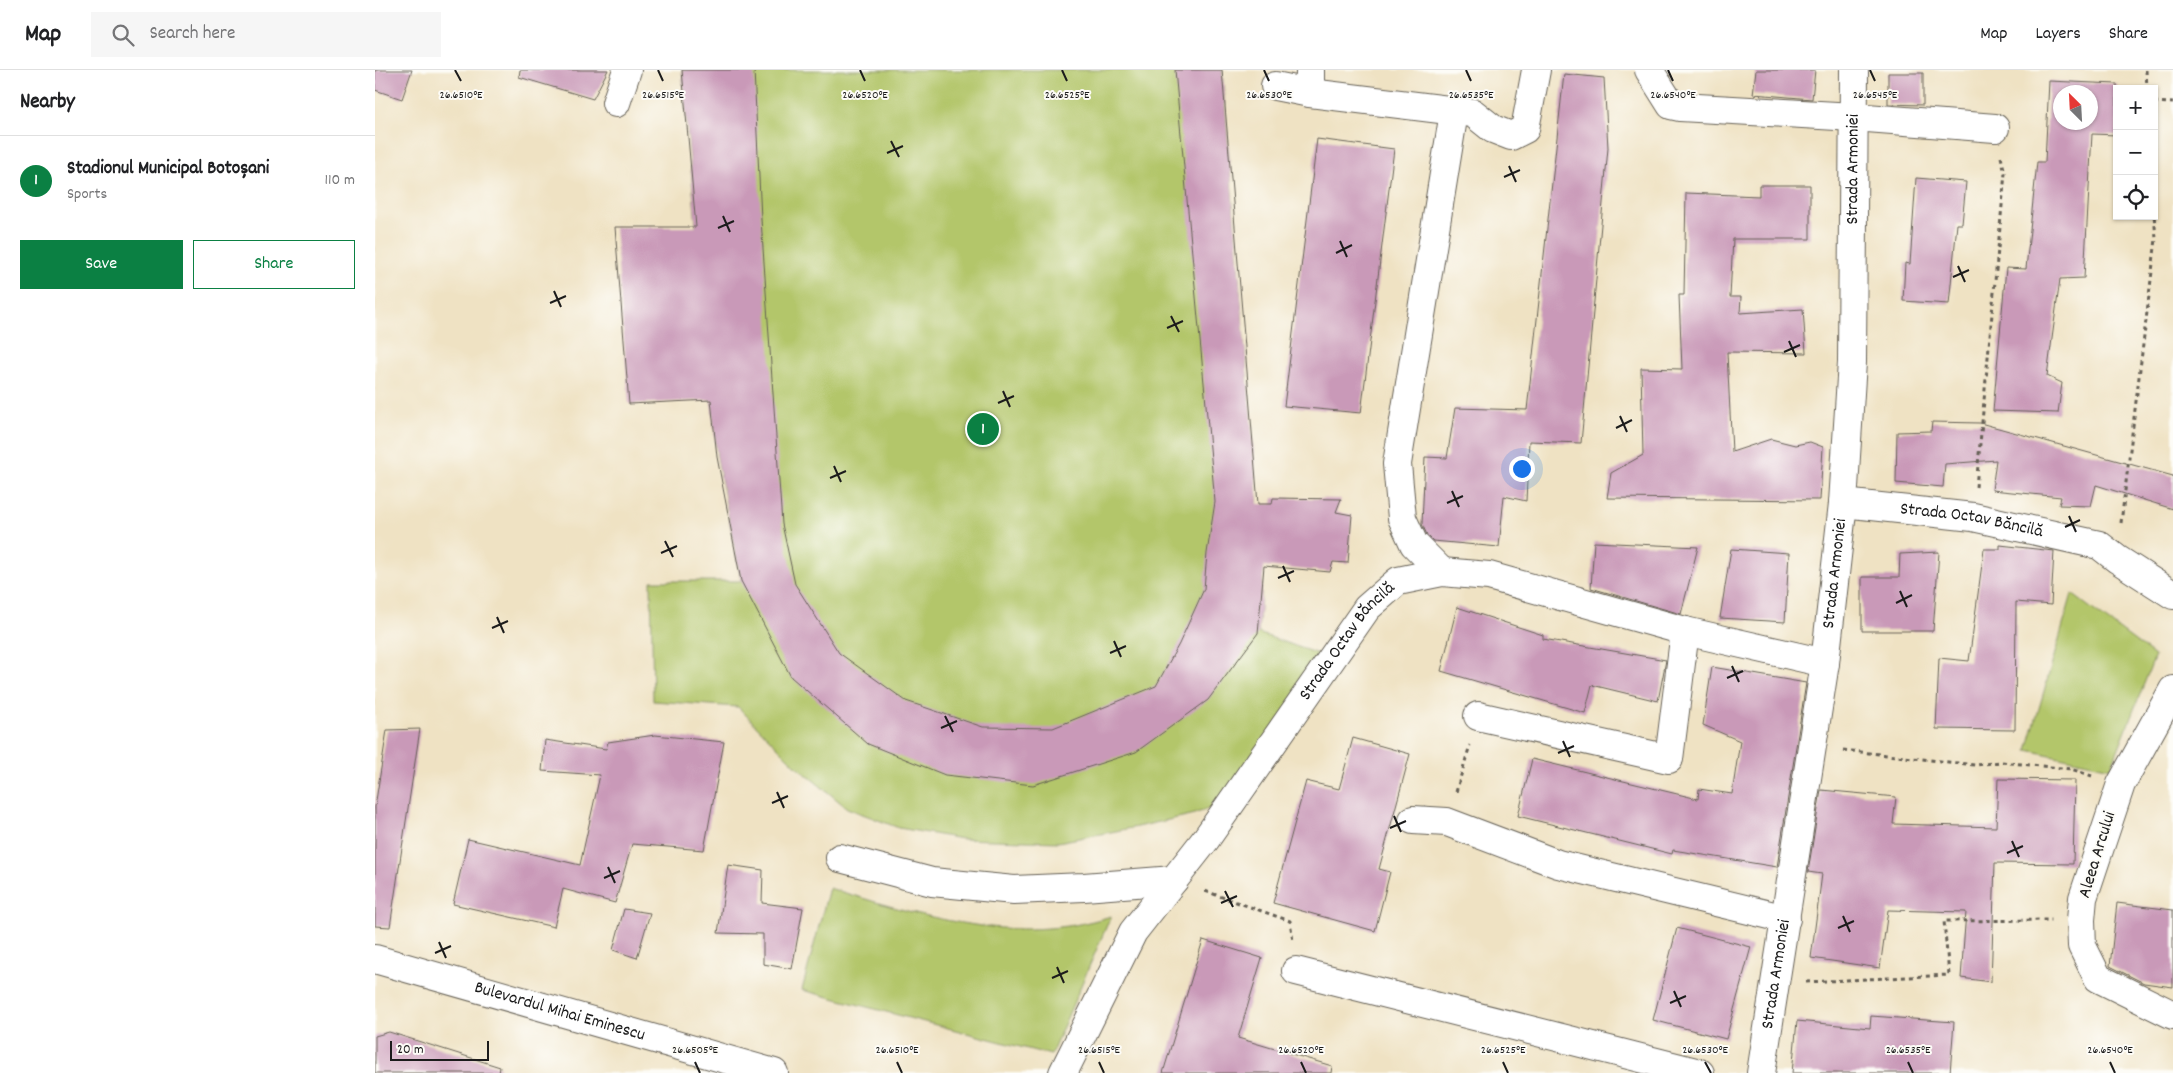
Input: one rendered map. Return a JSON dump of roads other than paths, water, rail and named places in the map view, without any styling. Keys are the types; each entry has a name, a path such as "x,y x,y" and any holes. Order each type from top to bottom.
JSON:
{"street":[{"path":"616,103 627,70"},
{"path":"1275,86 1310,81 1454,112 1473,113 1493,129 1511,136 1525,129 1536,70"},
{"path":"1649,70 1671,105 1680,107 1854,117 1995,128"},
{"name":"Strada Armoniei","path":"1761,1073 1813,747 1825,663 1843,503 1852,362 1854,70"},
{"path":"1442,572 1414,544 1402,518 1397,464 1454,112"},
{"name":"Strada Octav Băncilă","path":"1843,503 1973,517 2099,545 2117,559 2173,595"},
{"name":"Strada Octav Băncilă","path":"1063,1073 1133,932 1206,839 1367,608 1398,581 1442,572 1489,576 1685,630 1825,663"},
{"path":"1478,716 1669,759 1685,630"},
{"name":"Aleea Arcului","path":"2173,690 2121,784 2083,898 2081,920 2082,946 2098,978 2173,1015"},
{"path":"1413,820 1447,822 1558,864 1785,919"},
{"path":"840,858 932,882 1014,890 1174,880"},
{"name":"Bulevardul Mihai Eminescu","path":"375,959 774,1073"},
{"path":"1296,971 1701,1073"}],"place":[{"name":"Stadionul Municipal Botoșani","path":"983,429"}]}
